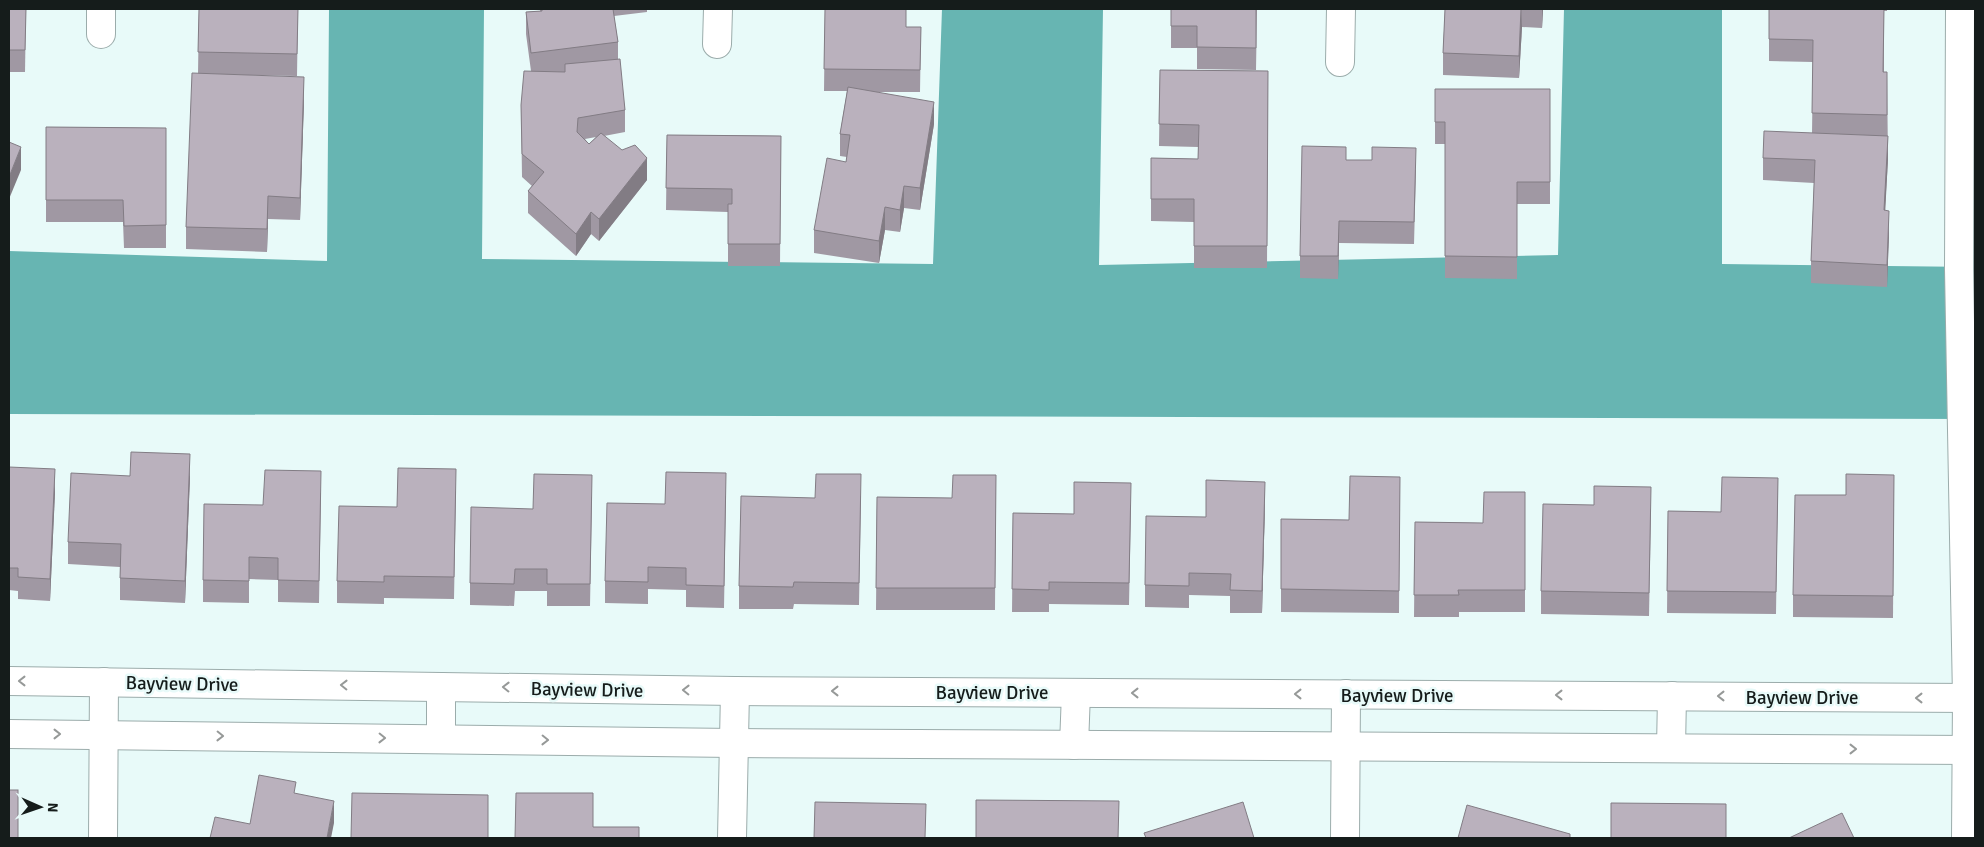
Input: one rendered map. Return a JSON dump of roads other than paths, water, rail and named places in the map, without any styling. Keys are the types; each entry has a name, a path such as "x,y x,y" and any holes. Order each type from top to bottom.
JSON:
{"street":[{"path":"717,44 718,9"},
{"path":"1340,62 1342,9"},
{"path":"1960,9 1959,269 1962,506 1971,698 1971,750 1966,838"},
{"name":"Bayview Drive","path":"9,681 735,691 1971,698"},
{"path":"104,682 104,838"},
{"path":"441,687 441,739"},
{"path":"732,838 735,691"},
{"path":"1074,745 1076,693"},
{"path":"1346,694 1346,838"},
{"path":"1671,748 1672,696"},
{"path":"9,734 734,743 1971,750"}],"water":[{"path":"329,9 484,9 482,259 933,264 942,9 1103,9 1099,265 1558,255 1564,9 1722,9 1722,264 1975,267 1975,419 9,414 9,251 327,261"}]}
